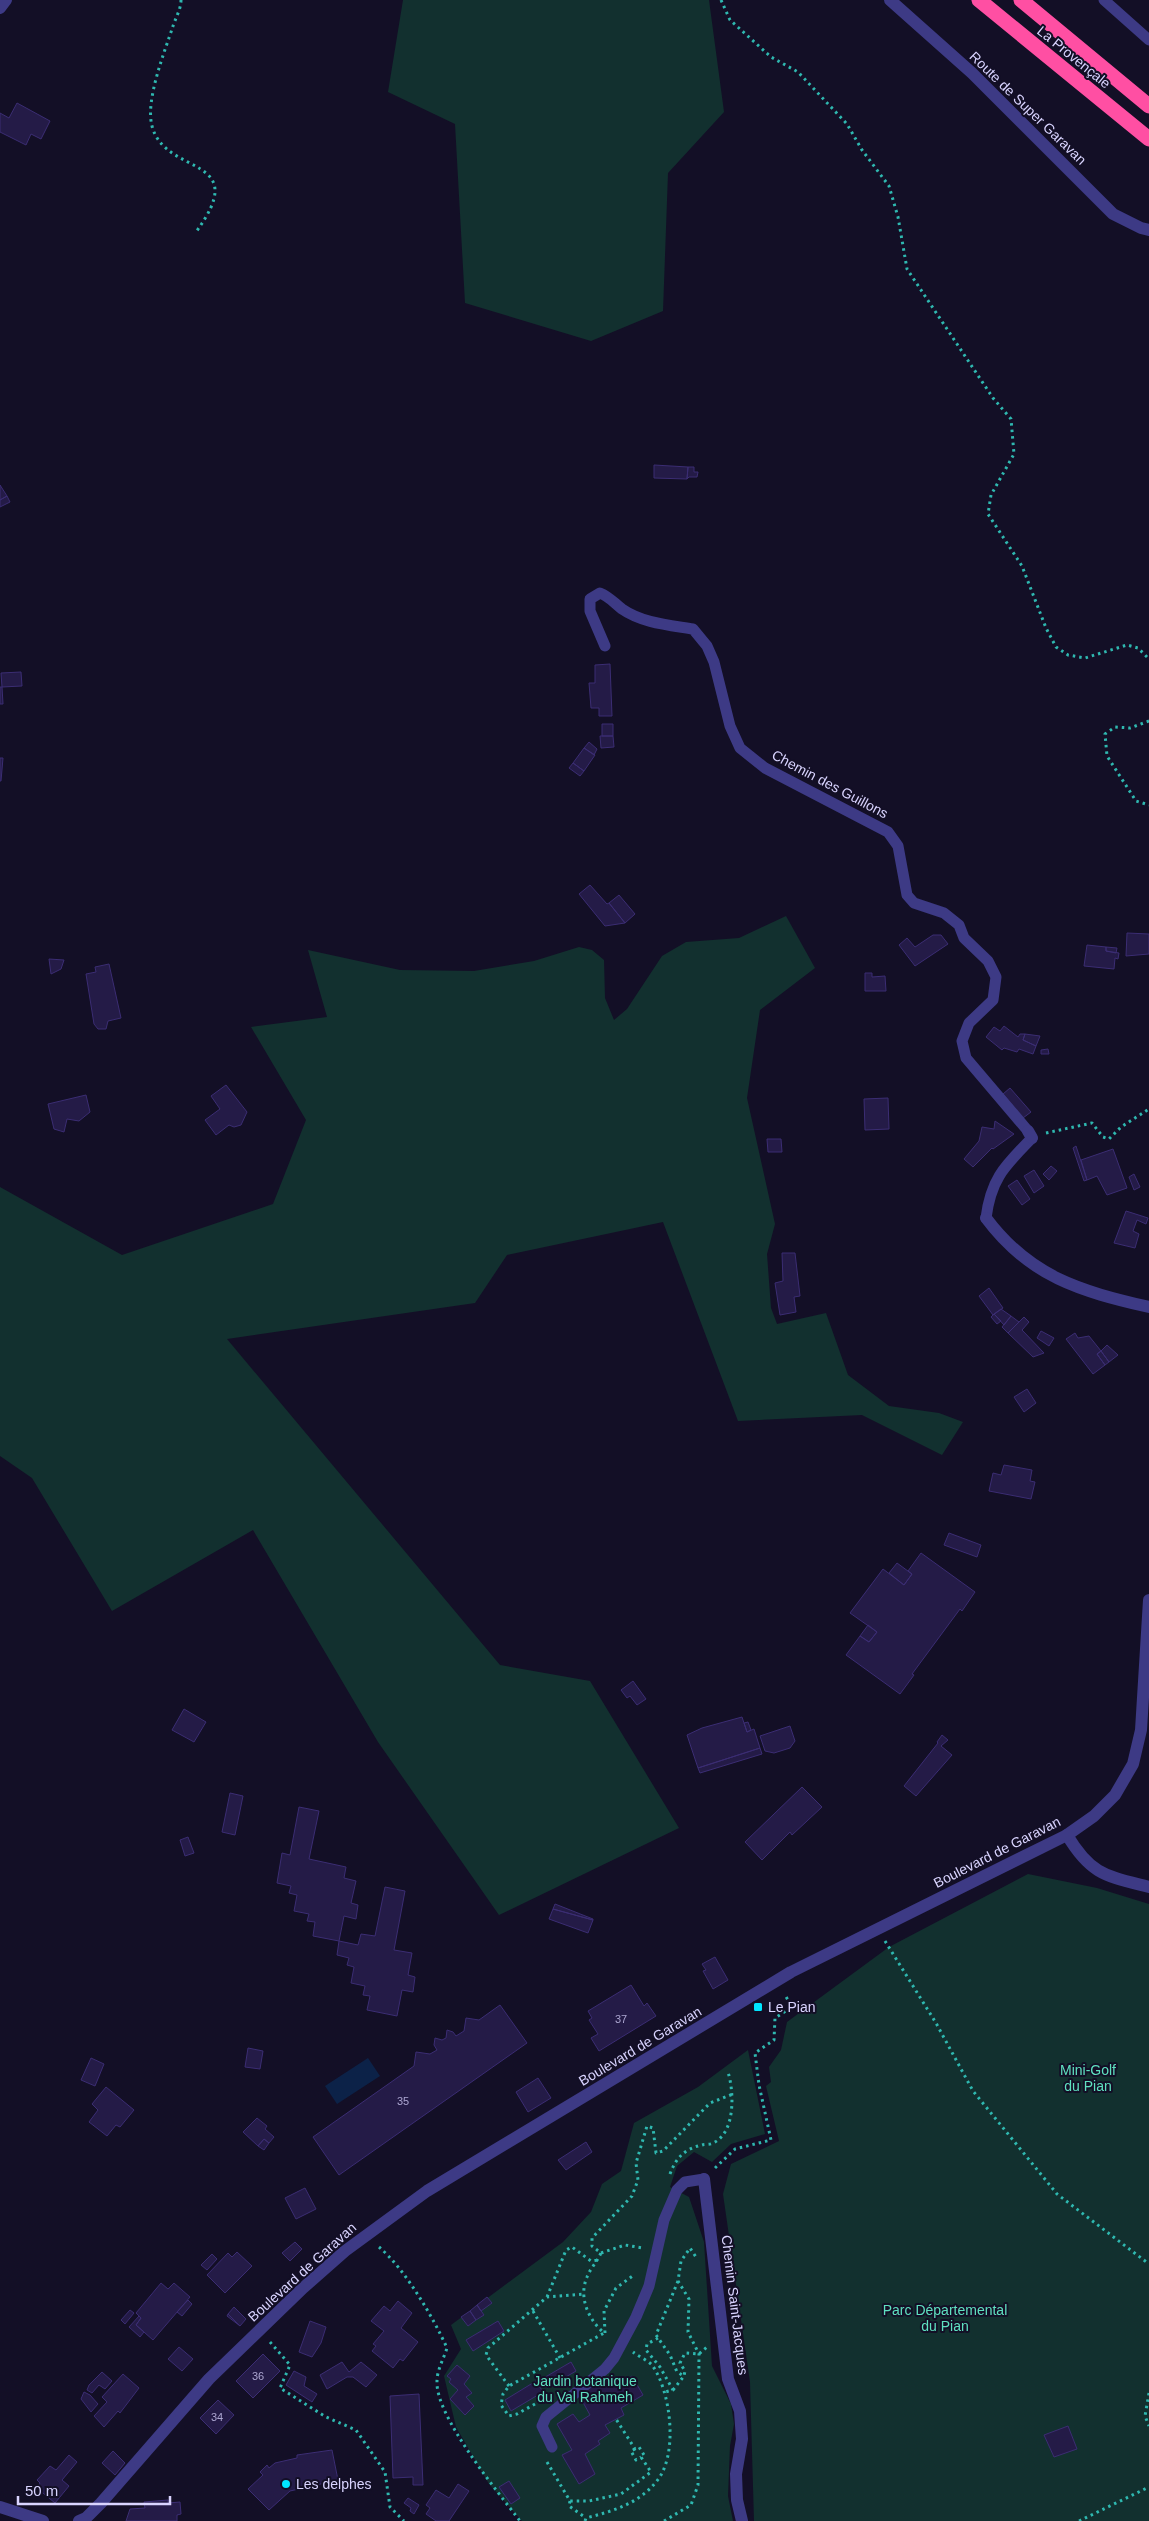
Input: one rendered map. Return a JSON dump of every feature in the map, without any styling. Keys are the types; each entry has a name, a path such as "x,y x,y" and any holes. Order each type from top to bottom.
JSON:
{"highway":[{"name":"La Provençale","path":"979,0 1149,139"},
{"name":"La Provençale","path":"1021,0 1149,106"}],"street":[{"path":"0,8 6,0"},
{"name":"Route de Super Garavan","path":"890,0 972,73 1114,214 1141,228 1149,230"},
{"name":"Chemin des Guillons","path":"986,1218 1003,1241 1036,1267 1076,1288 1149,1307"},
{"name":"Boulevard de Garavan","path":"78,2521 86,2518 101,2503 209,2379 259,2330 304,2288 365,2236 427,2191 777,1980 1067,1835 1094,1816 1115,1795 1133,1764 1141,1730 1149,1600"},
{"path":"1067,1835 1080,1856 1092,1869 1112,1878 1149,1887"},
{"name":"Chemin Saint-Jacques","path":"704,2180 728,2379 740,2411 742,2439 736,2474 737,2500 742,2521"},
{"path":"0,2507 44,2521"}],"lane":[{"path":"1104,0 1149,40"},
{"name":"Chemin des Guillons","path":"605,646 590,611 590,599 600,593 609,596 621,608 642,620 693,629 707,646 714,662 730,726 740,748 765,768 888,832 898,846 907,895 914,903 944,913 959,925 964,938 988,961 996,977 993,1000 969,1022 962,1041 966,1058 1030,1134 1003,1168 989,1196 986,1218"},
{"path":"552,2447 542,2426 546,2417 606,2369 614,2358 636,2317 649,2286 664,2220 677,2190 685,2182 704,2180"}],"path":[{"path":"181,0 153,94 152,126 159,143 208,173 215,183 214,204 196,232"},
{"path":"722,0 730,20 771,57 798,72 847,124 862,150 889,186 898,217 907,269 993,398 1011,419 1014,454 991,495 988,514 1022,566 1046,628 1056,647 1068,655 1085,658 1127,644 1138,648 1149,659"},
{"path":"1149,721 1130,728 1115,727 1105,734 1107,756 1136,801 1149,805"},
{"path":"1053,1131 1092,1122 1103,1137 1109,1139 1121,1127 1149,1109"},
{"path":"877,1929 936,2023 974,2091 1057,2194 1149,2264"},
{"path":"715,2168 735,2149 771,2140 759,2085 755,2053 774,2040 775,2018 792,2007 777,1980"},
{"path":"601,2253 592,2246 592,2238 632,2196 638,2180 636,2162 647,2126 653,2128 656,2153 663,2151 710,2103 733,2094"},
{"path":"365,2236 382,2249 435,2321 447,2348 437,2381 453,2429 480,2469 520,2521"},
{"path":"542,2400 517,2414 509,2416 501,2405 503,2394 509,2386 604,2333 588,2315 584,2294 586,2278 601,2253 625,2245 644,2248"},
{"path":"509,2386 486,2355 488,2348 547,2297 566,2250 572,2247 591,2261 598,2260"},
{"path":"684,2376 677,2372 670,2355 656,2335 678,2281 681,2261 690,2248 699,2261"},
{"path":"664,2521 691,2505 698,2485 699,2354 688,2332 689,2299 678,2281"},
{"path":"547,2297 584,2294"},
{"path":"533,2311 560,2358"},
{"path":"259,2330 290,2365 280,2388 326,2417 356,2430 386,2472 390,2507 404,2521"},
{"path":"658,2338 647,2344 646,2350 660,2367 673,2390"},
{"path":"665,2392 673,2390 684,2376 686,2371 680,2363 685,2353 699,2354 708,2349 707,2340"},
{"path":"1149,2393 1145,2416 1149,2426"},
{"path":"616,2419 635,2449"},
{"path":"552,2447 544,2458 570,2501 568,2506 586,2518"},
{"path":"639,2447 644,2455 636,2460 631,2451 635,2449 639,2447"},
{"path":"570,2501 589,2501 621,2494 651,2472 641,2457"},
{"path":"1079,2521 1149,2487"}],"green space":[{"path":"403,0 709,0 724,112 668,173 663,311 591,341 465,303 455,124 388,92"},
{"path":"786,916 815,968 760,1010 747,1098 775,1224 767,1254 771,1308 777,1324 826,1313 848,1375 889,1406 939,1413 963,1422 942,1455 862,1415 738,1421 663,1222 507,1255 475,1303 227,1339 500,1665 590,1681 679,1828 499,1915 378,1742 253,1530 112,1611 32,1478 0,1456 0,1187 122,1255 273,1204 306,1120 251,1027 327,1017 308,950 400,970 474,971 534,961 579,947 592,950 604,960 605,998 614,1020 627,1009 662,956 686,942 739,938"},
{"name":"Parc Départemental du Pian","path":"1028,1874 1097,1888 1149,1904 1149,2521 754,2521 750,2382 723,2194 731,2164 779,2141 766,2086 771,2082 769,2067 781,2050 787,2022 889,1947"},
{"name":"Jardin botanique du Val Rahmeh","path":"748,2050 765,2134 731,2144 712,2162 694,2152 677,2166 670,2187 689,2197 704,2242 712,2366 731,2404 734,2424 730,2446 728,2496 733,2521 522,2521 489,2484 456,2427 444,2376 461,2349 451,2325 563,2242 591,2212 602,2184 621,2171 634,2123 698,2087"}],"water":[{"path":"368,2058 380,2076 337,2104 325,2086"}],"building":[{"path":"17,103 50,121 41,139 31,134 26,145 0,132 0,113 9,118"},
{"path":"654,465 688,467 687,479 654,478"},
{"path":"688,467 694,467 694,472 698,472 697,477 689,477 687,479"},
{"path":"0,485 7,496 0,500"},
{"path":"7,496 10,502 0,507 0,500"},
{"path":"610,664 612,716 599,716 599,708 591,708 589,683 595,683 595,665"},
{"path":"21,672 22,686 2,687 1,673"},
{"path":"0,687 2,687 3,704 0,704"},
{"path":"602,724 613,724 613,736 602,736"},
{"path":"600,736 613,736 614,747 601,748"},
{"path":"589,742 597,749 594,755 584,748"},
{"path":"584,748 595,755 584,771 573,763"},
{"path":"0,758 3,758 1,781 0,781"},
{"path":"573,763 584,771 580,776 569,768"},
{"path":"590,885 607,904 609,903 625,923 605,926 579,894"},
{"path":"619,895 635,914 625,923 609,903"},
{"path":"1127,933 1149,934 1149,954 1126,956"},
{"path":"933,935 941,935 948,944 915,966 899,945 907,938 915,947"},
{"path":"1087,945 1106,947 1106,951 1119,953 1118,959 1115,958 1114,969 1084,966"},
{"path":"1106,947 1117,948 1116,953 1106,951"},
{"path":"49,959 64,960 61,969 51,974"},
{"path":"109,964 121,1018 108,1021 106,1029 98,1029 94,1024 86,974 96,972 95,967"},
{"path":"865,973 872,973 872,977 885,976 886,991 865,991"},
{"path":"1004,1026 1018,1037 1020,1034 1025,1034 1023,1040 1036,1046 1033,1054 1019,1049 1017,1052 1004,1048 1002,1050 986,1037 994,1027 1000,1031"},
{"path":"1025,1034 1040,1036 1036,1046 1023,1040"},
{"path":"1048,1049 1049,1054 1041,1054 1041,1050"},
{"path":"226,1085 247,1112 241,1125 234,1127 229,1125 216,1135 205,1120 220,1109 211,1096"},
{"path":"1010,1088 1031,1112 1023,1118 1003,1094"},
{"path":"86,1095 90,1112 79,1121 67,1119 64,1132 54,1129 48,1104"},
{"path":"888,1098 889,1129 865,1130 864,1099"},
{"path":"995,1121 1014,1134 992,1148 973,1167 964,1159 979,1141 982,1127 994,1129"},
{"path":"767,1139 781,1139 782,1152 768,1152"},
{"path":"1076,1146 1087,1180 1084,1181 1073,1148"},
{"path":"1113,1149 1127,1188 1107,1195 1097,1176 1087,1180 1081,1160"},
{"path":"1051,1166 1057,1171 1049,1180 1043,1174"},
{"path":"1034,1170 1044,1186 1034,1193 1024,1176"},
{"path":"1134,1174 1140,1187 1134,1190 1129,1177"},
{"path":"1017,1180 1030,1199 1022,1205 1008,1186"},
{"path":"1126,1211 1148,1218 1146,1224 1137,1220 1133,1231 1139,1234 1135,1248 1114,1243"},
{"path":"782,1253 795,1253 800,1296 794,1297 796,1312 780,1315 775,1283 783,1281"},
{"path":"989,1288 1003,1308 993,1315 979,1296"},
{"path":"1001,1309 1011,1316 1004,1325 994,1314"},
{"path":"994,1314 1001,1321 997,1324 991,1317"},
{"path":"1011,1316 1019,1322 1008,1333 1002,1327"},
{"path":"1024,1317 1029,1322 1022,1330 1044,1353 1033,1357 1008,1333"},
{"path":"1041,1331 1054,1338 1049,1346 1037,1338"},
{"path":"1075,1333 1078,1338 1089,1336 1101,1351 1097,1354 1105,1365 1093,1374 1066,1339"},
{"path":"1107,1345 1118,1355 1109,1362 1101,1351"},
{"path":"1101,1351 1109,1362 1105,1365 1097,1354"},
{"path":"1027,1389 1036,1403 1024,1412 1014,1397"},
{"path":"1004,1465 1032,1470 1030,1481 1035,1482 1031,1499 989,1491 993,1473 1001,1475"},
{"path":"949,1533 981,1545 977,1557 944,1545"},
{"path":"921,1553 975,1592 962,1611 960,1609 912,1674 914,1675 900,1694 846,1655 860,1636 869,1642 877,1632 850,1613 883,1569 904,1585 912,1574 908,1571"},
{"path":"897,1563 912,1574 904,1585 889,1573"},
{"path":"868,1625 877,1632 869,1642 860,1636"},
{"path":"633,1681 646,1699 637,1705 630,1696 627,1698 621,1690"},
{"path":"184,1709 206,1722 194,1742 172,1730"},
{"path":"742,1717 747,1732 754,1729 760,1748 698,1768 687,1735 702,1728"},
{"path":"748,1722 751,1730 747,1732 744,1723"},
{"path":"790,1726 795,1741 790,1748 774,1753 765,1751 760,1736"},
{"path":"942,1735 948,1740 941,1746 952,1755 916,1796 904,1786 938,1743"},
{"path":"760,1748 762,1754 700,1773 698,1768"},
{"path":"802,1787 822,1807 792,1835 790,1832 762,1860 745,1842"},
{"path":"230,1793 243,1796 235,1835 222,1832"},
{"path":"299,1807 319,1811 309,1859 346,1867 344,1878 356,1881 351,1903 358,1905 356,1919 344,1916 339,1941 313,1936 315,1922 307,1921 309,1914 294,1911 297,1895 289,1893 291,1886 277,1883 282,1853 290,1855"},
{"path":"188,1837 194,1853 185,1856 180,1840"},
{"path":"385,1887 405,1891 394,1950 412,1953 408,1975 415,1977 413,1992 402,1990 397,2016 367,2010 370,1996 363,1995 365,1986 351,1983 354,1967 347,1965 349,1958 337,1955 339,1941 358,1945 361,1934 375,1936"},
{"path":"555,1904 593,1919 593,1920 553,1909"},
{"path":"553,1909 593,1920 588,1933 549,1919"},
{"path":"715,1957 728,1980 713,1989 703,1971 706,1970 702,1964"},
{"path":"631,1985 644,2006 647,2003 656,2016 599,2051 591,2038 598,2034 589,2020 592,2018 588,2011"},
{"path":"500,2005 527,2043 339,2175 313,2137 414,2066 416,2052 430,2054 437,2050 434,2045 435,2038 442,2040 446,2038 447,2030 453,2032 456,2036 464,2031 466,2018 479,2020"},
{"path":"248,2048 263,2051 260,2069 245,2067"},
{"path":"91,2058 104,2064 95,2086 81,2080"},
{"path":"538,2078 551,2098 528,2112 516,2092"},
{"path":"106,2087 134,2110 120,2127 116,2125 107,2136 89,2122 98,2110 92,2104"},
{"path":"257,2118 267,2126 265,2129 274,2137 269,2143 264,2139 258,2146 243,2132"},
{"path":"264,2139 269,2143 264,2150 258,2146"},
{"path":"586,2142 592,2152 566,2170 558,2160"},
{"path":"305,2188 316,2209 296,2219 285,2198"},
{"path":"295,2242 302,2249 290,2261 282,2253"},
{"path":"237,2252 252,2266 225,2293 207,2275 228,2253 232,2257"},
{"path":"212,2254 217,2259 207,2270 201,2265"},
{"path":"161,2283 168,2289 174,2283 190,2297 153,2340 136,2325 141,2318 136,2313"},
{"path":"487,2297 492,2303 481,2311 477,2305"},
{"path":"188,2300 192,2304 182,2316 177,2312"},
{"path":"398,2301 412,2313 401,2328 418,2342 403,2361 400,2359 393,2368 372,2351 376,2346 373,2344 384,2331 371,2321 384,2306 390,2311"},
{"path":"477,2305 484,2315 476,2320 470,2311"},
{"path":"234,2307 246,2319 240,2326 228,2314"},
{"path":"130,2310 134,2313 125,2324 121,2320"},
{"path":"470,2311 476,2320 468,2326 461,2317"},
{"path":"228,2314 240,2326 227,2316"},
{"path":"139,2316 141,2318 136,2325 144,2332 140,2337 129,2327"},
{"path":"310,2321 326,2327 321,2343 312,2357 299,2352"},
{"path":"498,2321 504,2331 473,2351 466,2340"},
{"path":"179,2347 193,2359 182,2371 168,2359"},
{"path":"263,2354 280,2371 253,2398 236,2381"},
{"path":"342,2362 349,2372 361,2362 377,2375 366,2387 353,2377 347,2377 327,2389 320,2375"},
{"path":"571,2362 576,2371 547,2388 542,2379"},
{"path":"457,2365 470,2376 464,2384 472,2393 466,2397 474,2406 465,2415 450,2399 458,2390 449,2382 451,2379 447,2376"},
{"path":"294,2371 306,2377 304,2386 317,2394 312,2402 286,2385"},
{"path":"102,2372 112,2381 105,2389 99,2385 92,2393 87,2390 89,2385"},
{"path":"123,2374 139,2388 120,2413 118,2411 104,2427 94,2416 107,2402 102,2397"},
{"path":"632,2376 643,2395 621,2408 624,2415 605,2425 610,2433 598,2441 600,2444 585,2454 595,2474 579,2484 562,2455 572,2450 557,2424 573,2414 579,2422 590,2415 579,2395 608,2377 615,2387"},
{"path":"536,2381 543,2392 511,2411 505,2400"},
{"path":"84,2392 90,2395 98,2404 91,2412 81,2399"},
{"path":"419,2394 423,2485 413,2485 413,2477 393,2478 390,2396"},
{"path":"218,2400 234,2415 216,2434 200,2418"},
{"path":"1068,2426 1077,2449 1054,2457 1044,2435"},
{"name":"Les delphes","path":"332,2450 338,2480 290,2491 269,2510 248,2489 263,2475 260,2472 267,2465 269,2468 275,2463 297,2458 297,2455"},
{"path":"113,2451 125,2463 115,2475 102,2463"},
{"path":"69,2455 77,2462 62,2480 69,2486 55,2503 37,2488 40,2483 37,2480 50,2466 56,2470"},
{"path":"509,2481 520,2498 511,2504 499,2487"},
{"path":"458,2484 469,2491 449,2521 436,2521 426,2514 430,2508 426,2505 436,2490 449,2498"},
{"path":"408,2498 419,2505 414,2514 410,2511 411,2508 404,2503"},
{"path":"168,2500 168,2503 180,2502 181,2514 177,2515 177,2521 126,2521 130,2509 145,2508 144,2502"}],"place":[{"name":"Le Pian","path":"758,2007"},
{"name":"Les delphes","path":"286,2484"}],"park label":[{"name":"Mini-Golf du Pian","path":"1088,2078"}]}
